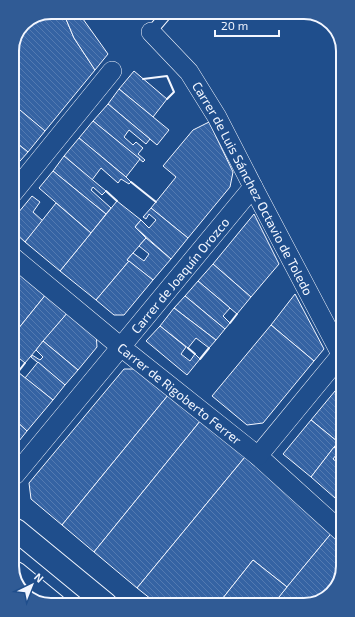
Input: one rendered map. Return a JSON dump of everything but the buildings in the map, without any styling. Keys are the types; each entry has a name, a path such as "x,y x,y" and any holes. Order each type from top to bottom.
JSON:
{"main road":[{"path":"19,532 99,598"},
{"path":"21,577 45,597"}],"street":[{"name":"Carrer de Luis Sánchez Octavio de Toledo","path":"151,32 189,72 217,116 336,345"},
{"path":"19,186 112,71"},
{"name":"Carrer de Joaquín Orozco","path":"19,471 253,187"},
{"name":"Carrer de Rigoberto Ferrer","path":"19,262 121,347 258,456 336,527"},
{"path":"258,456 336,360"}],"lane":[{"path":"151,32 162,19"}],"wall":[{"path":"143,79 167,76 174,92 167,99"},
{"path":"131,182 156,202"},
{"path":"106,191 117,201"},
{"path":"230,323 237,314"},
{"path":"188,348 195,354"},
{"path":"200,359 209,348"},
{"path":"19,371 25,363"}]}
